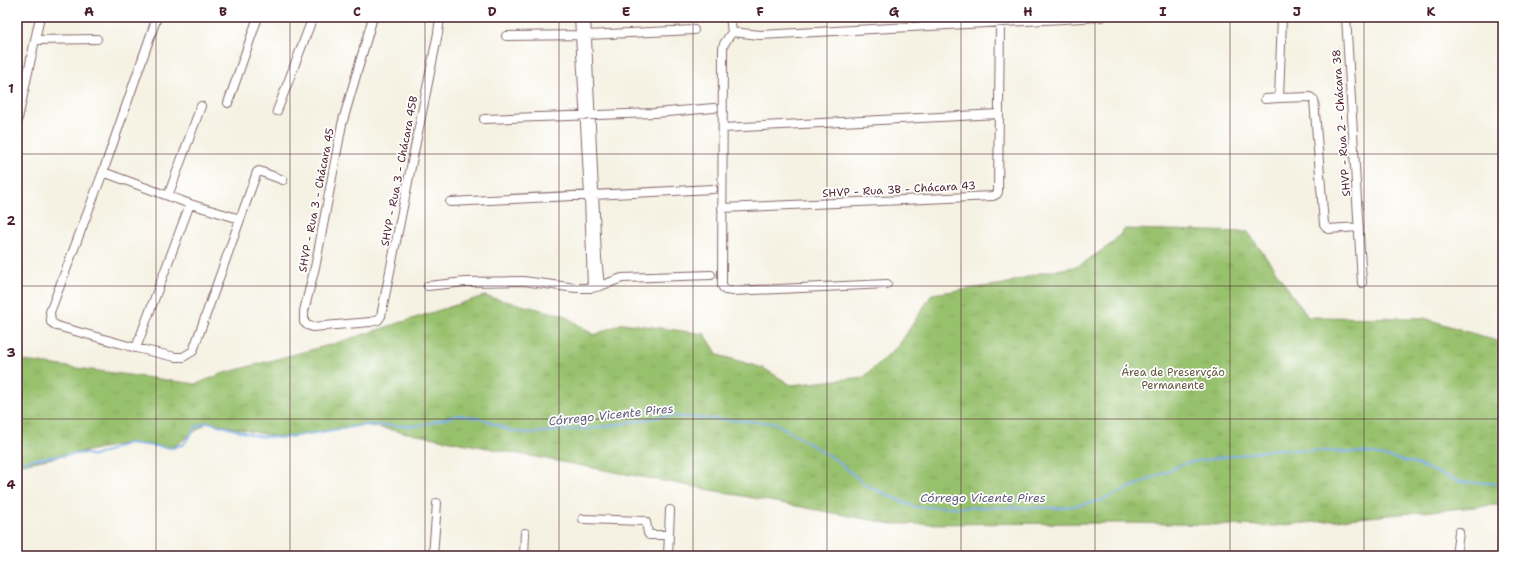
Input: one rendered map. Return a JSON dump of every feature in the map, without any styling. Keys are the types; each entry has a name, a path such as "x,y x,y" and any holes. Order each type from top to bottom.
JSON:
{"street":[{"path":"17,123 40,17"},
{"path":"157,17 103,172 50,312 51,322 57,326 136,348 183,357 193,351 257,172 259,171 283,180"},
{"path":"228,103 258,17"},
{"path":"278,111 312,17"},
{"name":"SHVP - Rua 3 - Chácara 45","path":"370,322 313,326 306,325 303,318 316,263 342,124 373,17"},
{"name":"SHVP - Rua 3 - Chácara 45B","path":"370,322 378,320 381,316 440,17"},
{"path":"579,17 583,35 596,287"},
{"path":"583,35 586,17"},
{"path":"730,17 732,32 722,48 723,128 721,282 725,290 733,291 887,284"},
{"path":"732,32 746,35 760,35 1101,17"},
{"path":"1279,98 1282,17"},
{"name":"SHVP - Rua 2 - Chácara 38","path":"1346,17 1362,283"},
{"name":"SHVP - Rua 3B - Chácara 43","path":"722,208 993,196 997,194 1000,22"},
{"path":"506,36 583,35 694,30"},
{"path":"35,40 97,39"},
{"path":"1265,99 1313,98 1324,224 1328,228 1359,227"},
{"path":"168,196 201,106"},
{"path":"484,119 656,112 714,108"},
{"path":"723,128 999,114"},
{"path":"103,172 190,204 240,219"},
{"path":"450,202 713,189"},
{"path":"136,348 190,204"},
{"path":"428,286 465,282 523,281 576,288 596,287 622,278 711,275"},
{"path":"433,556 437,504"},
{"path":"668,556 670,510"},
{"path":"583,519 644,521 646,522 649,535 669,535"},
{"path":"1456,556 1459,532"},
{"path":"524,556 525,533"}],"green space":[{"name":"Área de Preservção Permanente","path":"1125,229 1248,232 1308,317 1424,318 1503,343 1503,506 1495,505 1274,526 1123,523 892,524 365,425 282,438 208,422 172,448 128,443 17,465 17,360 196,384 221,374 333,344 484,296 563,315 594,335 623,323 705,334 718,355 763,368 791,385 864,377 899,345 932,294 1004,284 1040,273 1079,266 1111,244"}],"waterway":[{"name":"Córrego Vicente Pires","path":"17,464 34,459 84,453 94,456 128,443 172,448 184,444 196,427 208,422 257,436 282,438 365,425 418,426 459,415 483,419 511,431 530,433 596,428 666,416 776,423 836,460 867,486 915,507 1061,508 1100,501 1186,463 1277,449 1371,453 1416,464 1461,482 1503,484"}]}
